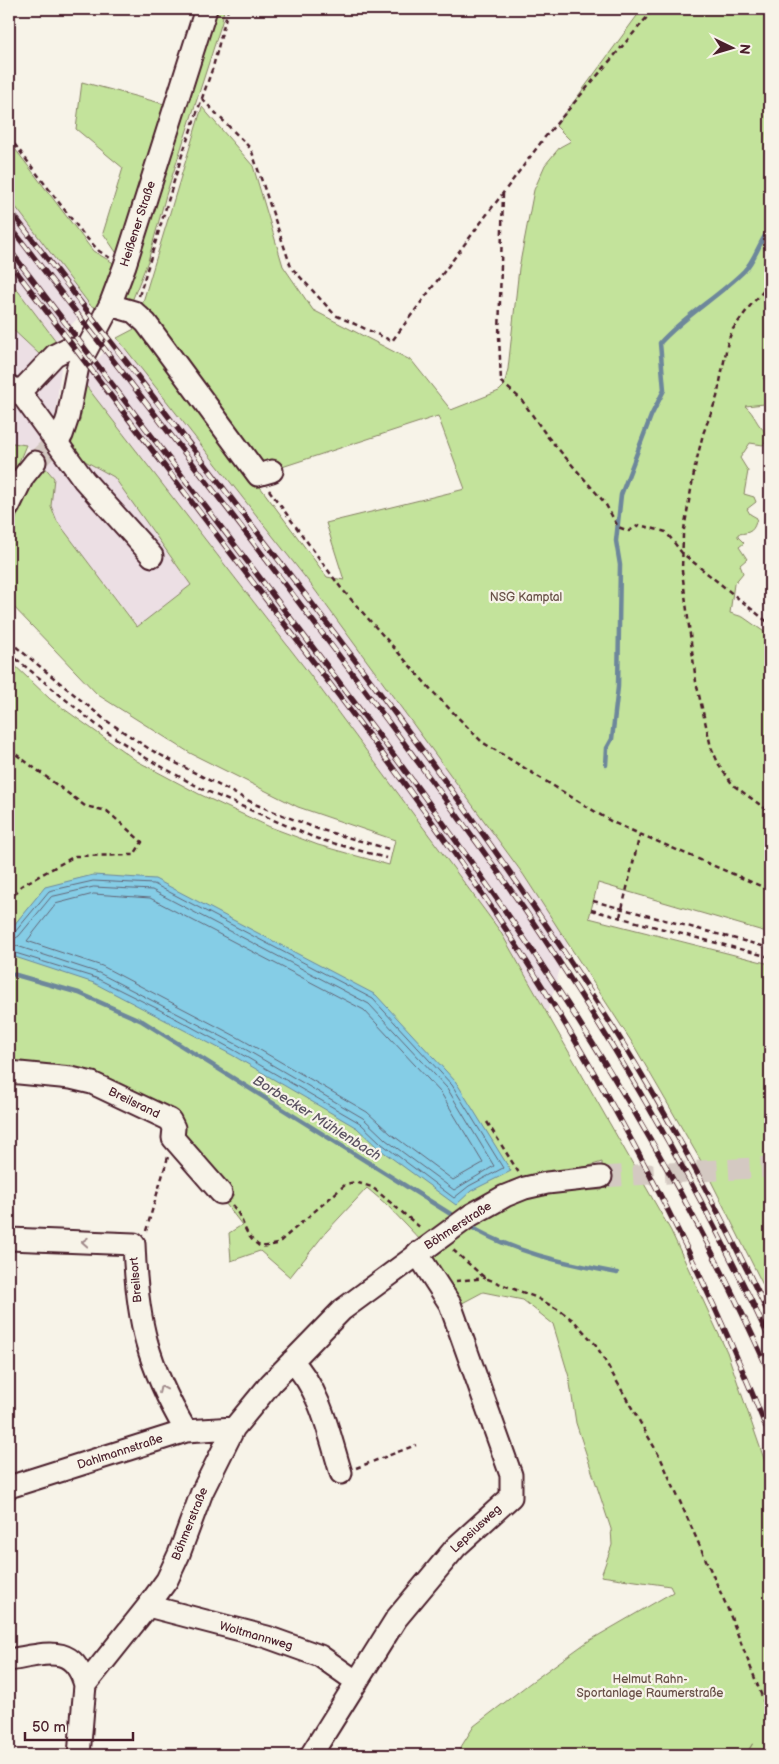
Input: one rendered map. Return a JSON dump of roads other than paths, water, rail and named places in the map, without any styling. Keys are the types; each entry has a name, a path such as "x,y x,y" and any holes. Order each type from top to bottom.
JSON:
{"street":[{"name":"Heißener Straße","path":"62,436 68,417 75,374 85,350 110,305 125,266 206,9"},
{"path":"110,305 134,312 146,323 265,473"},
{"path":"85,350 67,348 55,355 14,389 84,480 152,556"},
{"path":"9,506 23,477 35,462"},
{"name":"Breilsrand","path":"9,1072 71,1078 92,1083 170,1120 174,1128 173,1138 220,1193"},
{"name":"Böhmerstraße","path":"85,1685 148,1606 166,1580 179,1554 202,1492 234,1428 292,1361 342,1310 433,1241 471,1215 505,1196 524,1188 547,1183 601,1177"},
{"name":"Breilsort","path":"9,1239 134,1244 138,1306 150,1358 168,1401 186,1431"},
{"name":"Lepsiusweg","path":"311,1755 396,1619 424,1583 456,1547 511,1496 511,1475 450,1304 438,1284 433,1241"},
{"path":"292,1361 315,1392 341,1473"},
{"name":"Dahlmannstraße","path":"9,1487 186,1431 234,1428"},
{"name":"Woltmannweg","path":"148,1606 267,1637 320,1656 357,1682"},
{"path":"9,1660 49,1654 65,1656 76,1663 85,1685 78,1755"}],"water":[{"path":"93,875 155,879 376,995 456,1082 511,1171 471,1191 456,1205 378,1148 357,1128 232,1055 94,983 9,955 9,931 45,887"}],"waterway":[{"path":"606,765 607,748 612,739 618,687 620,565 616,541 621,495 651,416 664,390 660,343 669,333 744,271 752,261 770,229"},
{"name":"Borbecker Mühlenbach","path":"9,973 79,993 142,1021 457,1218"},
{"name":"Borbecker Mühlenbach","path":"468,1225 485,1235 521,1250 559,1261 617,1273"}],"tunnel":[{"path":"35,462 62,435"},
{"path":"601,1177 770,1167"}],"railway":[{"path":"9,209 369,679 498,855 580,976 660,1105 717,1210 770,1317"},
{"path":"9,225 353,674 523,908 591,1011 673,1150 723,1244 770,1340"},
{"path":"9,249 363,713 493,893 555,985 614,1078 670,1174 722,1272 770,1374"},
{"path":"9,262 368,735 460,861 518,948 590,1065 656,1186 716,1310 770,1437"}],"park label":[{"name":"NSG Kamptal","path":"526,597"},
{"name":"Helmut Rahn- Sportanlage Raumerstraße","path":"650,1686"}]}
